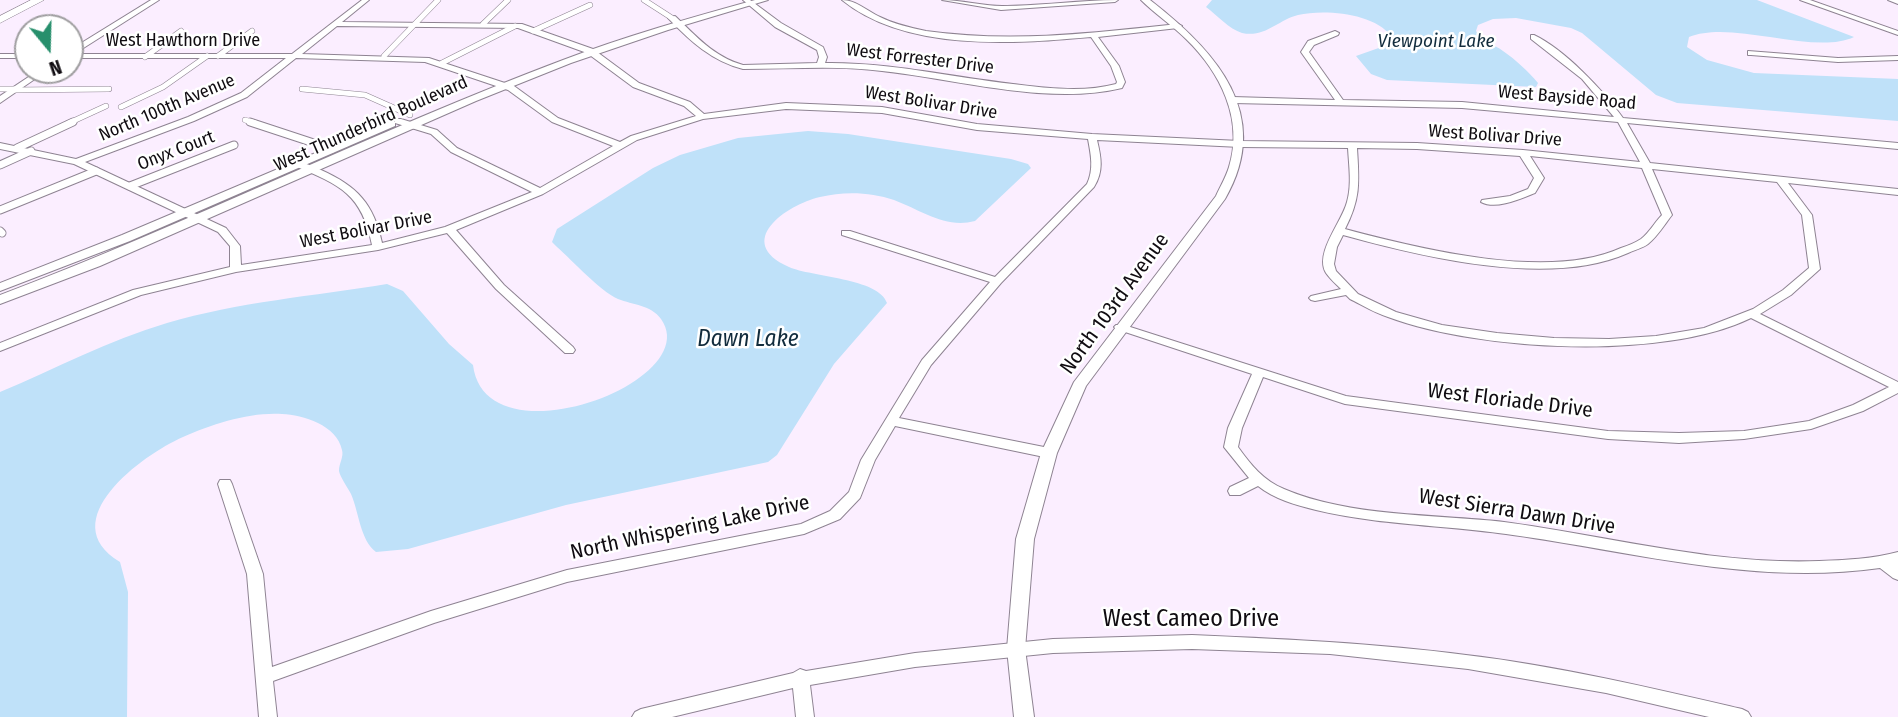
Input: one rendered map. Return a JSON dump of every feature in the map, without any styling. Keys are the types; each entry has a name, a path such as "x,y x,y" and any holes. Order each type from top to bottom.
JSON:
{"main road":[{"path":"0,8 15,0"},
{"path":"0,20 39,0"}],"street":[{"path":"84,46 156,0"},
{"name":"North 100th Avenue","path":"77,162 152,135 234,99 264,82 366,0"},
{"path":"384,57 438,0"},
{"path":"483,24 508,0"},
{"path":"644,0 675,20"},
{"name":"West Thunderbird Boulevard","path":"0,300 312,169 492,81 737,0"},
{"name":"West Thunderbird Boulevard","path":"675,20 764,0"},
{"path":"845,0 884,21 950,36 1009,39 1178,26"},
{"path":"945,0 1001,8 1115,0"},
{"name":"North 103rd Avenue","path":"1024,717 1016,649 1025,539 1049,453 1079,385 1120,327 1221,197 1234,175 1240,144 1241,125 1233,100 1214,66 1178,26 1145,0"},
{"path":"1803,0 1898,33"},
{"path":"1892,0 1898,2"},
{"path":"748,2 778,25 820,49 823,57 820,64"},
{"path":"533,30 590,5"},
{"name":"West Forrester Drive","path":"675,20 698,46 726,64 743,67 820,64 898,69 1058,90 1111,90 1119,86 1120,76 1092,34"},
{"path":"338,24 483,24 533,30 585,49 636,85 687,104 702,117"},
{"path":"442,63 515,26"},
{"path":"145,57 181,31"},
{"path":"218,56 252,31"},
{"path":"1335,33 1311,43 1305,52 1340,101"},
{"path":"1341,232 1415,252 1496,264 1533,266 1609,257 1643,244 1661,228 1667,215 1619,118 1588,81 1534,37"},
{"name":"West Thunderbird Boulevard","path":"0,287 187,212 398,121 411,120 503,85 585,49"},
{"path":"1751,53 1838,60 1898,58"},
{"name":"West Hawthorn Drive","path":"84,55 384,57 442,63 525,95 555,120 618,145"},
{"path":"121,107 163,87 207,56"},
{"path":"0,100 23,84"},
{"path":"0,89 109,89"},
{"path":"302,89 365,94 433,132 454,150 540,192"},
{"name":"West Bayside Road","path":"1233,100 1462,105 1898,146"},
{"path":"17,148 106,106"},
{"name":"West Bolivar Drive","path":"0,346 137,292 236,269 378,247 449,229 540,192 618,145 657,130 702,117 786,106 848,106 976,127 1092,137 1523,153 1898,192"},
{"path":"244,120 332,149"},
{"name":"North Whispering Lake Drive","path":"265,676 431,617 567,576 804,529 835,515 855,494 868,460 926,363 997,281 1097,176 1092,137"},
{"name":"Onyx Court","path":"130,186 234,145"},
{"path":"1352,145 1353,192 1341,232 1329,254 1329,270 1344,292 1386,316 1418,324 1506,337 1589,343 1688,336 1753,315 1780,300 1815,269 1807,215 1780,180"},
{"path":"0,146 31,150 77,162 200,218 231,238 237,256 236,269"},
{"path":"0,165 31,150"},
{"path":"1486,202 1512,199 1532,191 1539,177 1523,153"},
{"path":"298,164 345,186 360,198 374,221 378,247"},
{"path":"0,210 96,171"},
{"path":"449,229 500,287 569,350"},
{"path":"846,233 997,281"},
{"path":"1315,298 1344,292"},
{"path":"1753,315 1898,388"},
{"name":"West Floriade Drive","path":"1120,327 1345,400 1608,435 1679,438 1744,435 1811,425 1858,408 1898,388"},
{"name":"West Sierra Dawn Drive","path":"1259,371 1235,428 1231,447 1244,466 1278,492 1328,509 1508,528 1635,552 1735,566 1811,568 1891,560"},
{"path":"891,421 1049,453"},
{"path":"1235,491 1260,479"},
{"path":"225,484 255,574 268,717"},
{"path":"1891,560 1898,575"},
{"name":"West Cameo Drive","path":"641,717 800,676 931,656 1189,640 1325,645 1575,679 1742,717"},
{"path":"800,676 805,717"}],"water":[{"name":"Viewpoint Lake","path":"1212,0 1757,0 1854,37 1837,42 1817,42 1727,32 1707,33 1689,37 1687,47 1707,60 1754,73 1898,79 1898,121 1677,103 1656,95 1582,33 1571,28 1516,18 1493,19 1478,25 1476,31 1481,38 1522,66 1538,83 1536,87 1387,80 1371,74 1356,56 1390,44 1391,36 1373,22 1334,13 1309,13 1291,17 1258,33 1242,33 1206,7"},
{"name":"Dawn Lake","path":"808,131 848,134 1011,159 1028,164 1031,168 975,221 943,221 885,197 848,193 807,201 780,216 771,226 765,236 765,247 773,257 789,267 871,288 887,303 834,364 777,455 768,462 566,505 408,549 376,552 366,540 351,494 340,473 342,453 339,441 326,428 309,419 282,414 257,415 219,423 183,437 146,458 111,491 99,509 95,528 102,546 120,562 128,592 127,717 0,717 0,392 103,346 167,323 249,305 387,284 403,291 449,344 473,365 486,394 514,408 550,411 588,403 624,387 652,367 666,343 661,319 657,314 618,299 595,283 552,242 557,229 653,168 680,155 738,138"}]}
